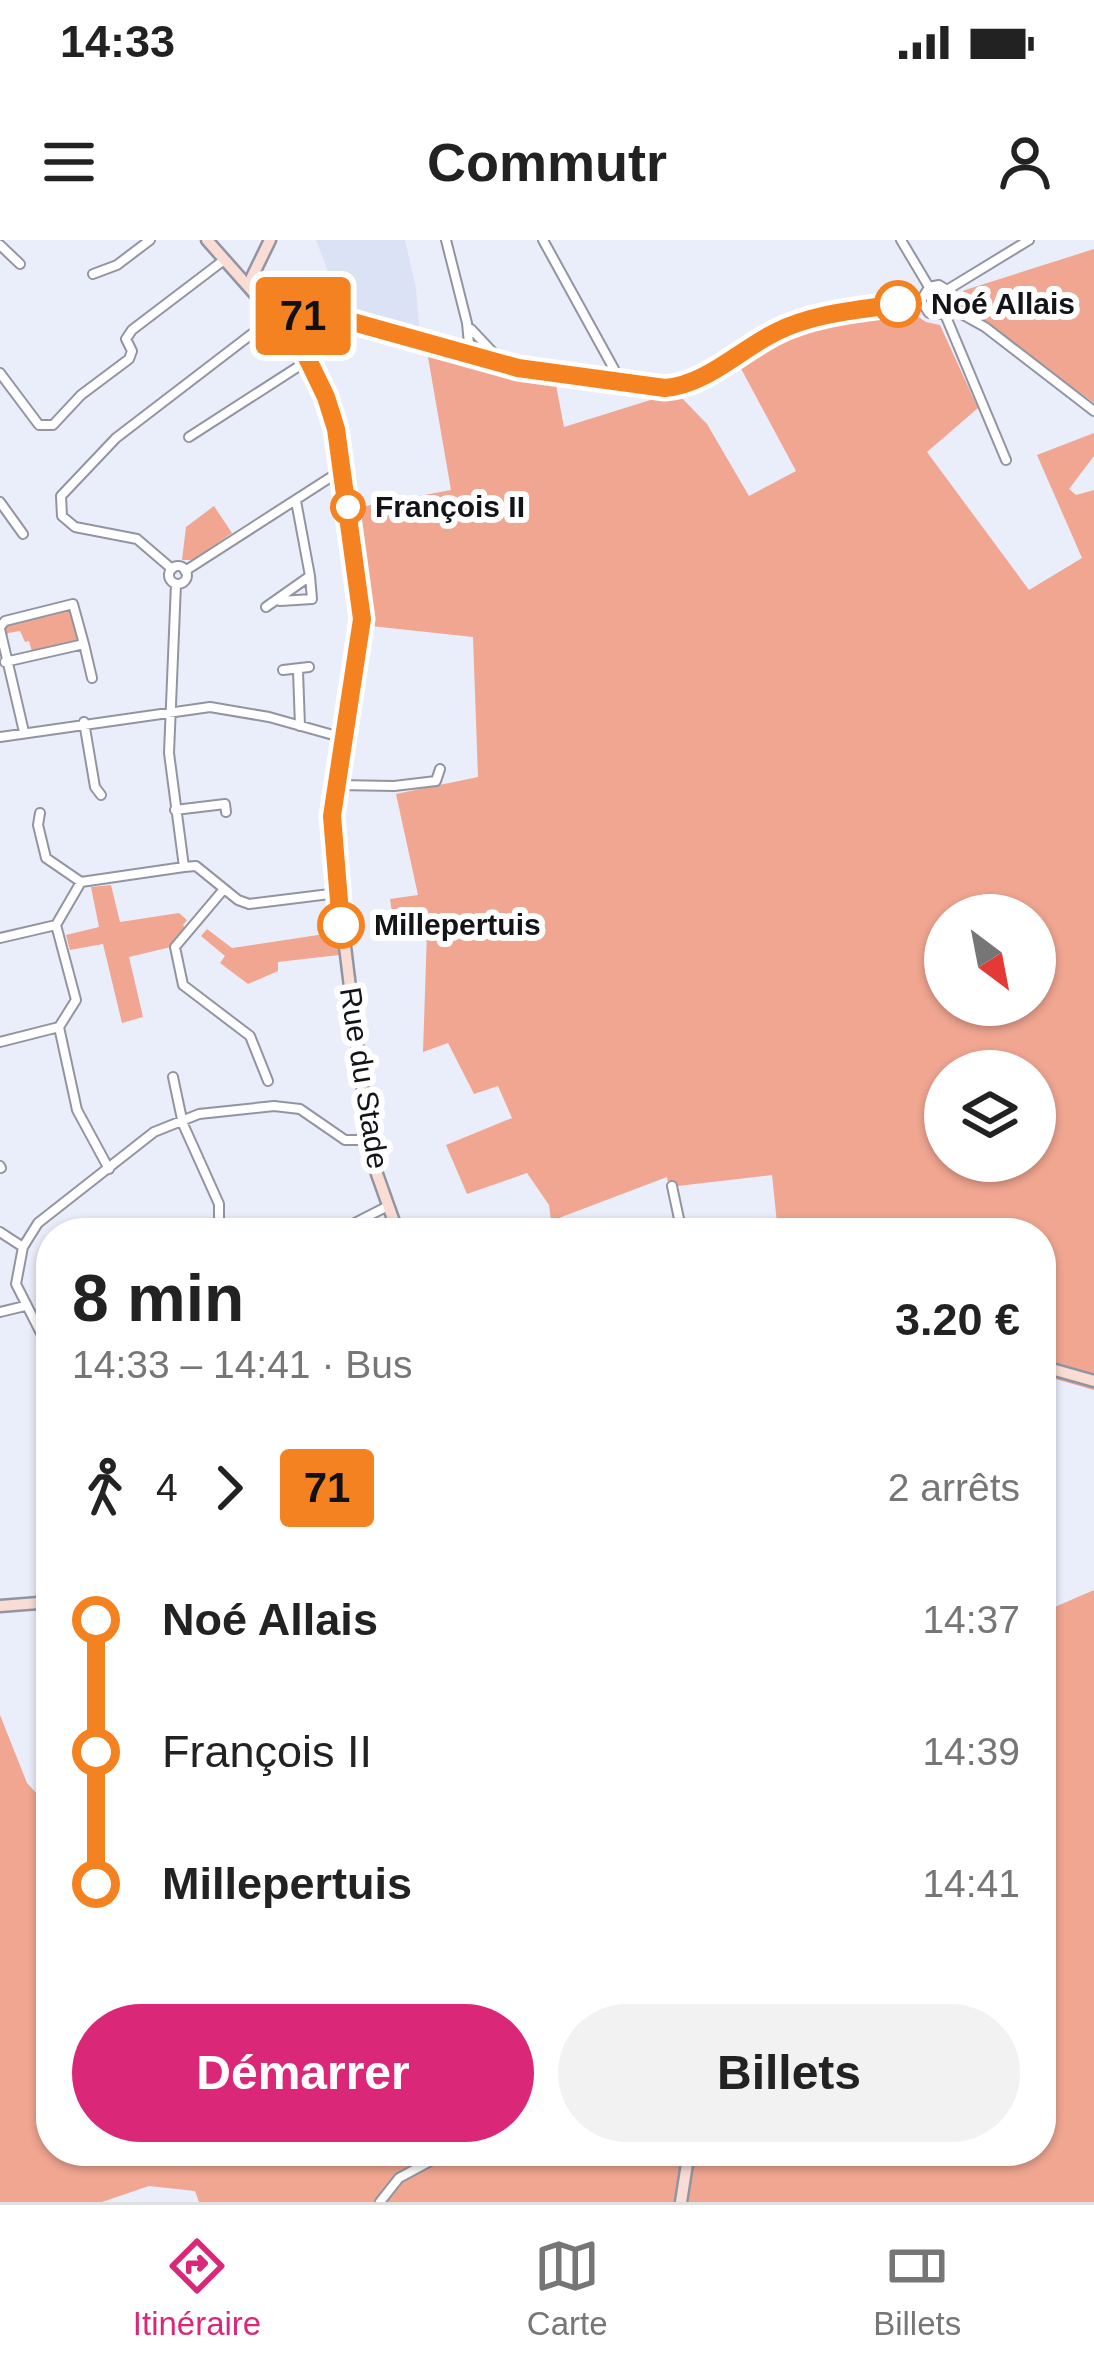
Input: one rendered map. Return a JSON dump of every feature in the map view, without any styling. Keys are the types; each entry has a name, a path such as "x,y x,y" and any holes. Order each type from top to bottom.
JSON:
{"street":[{"path":"92,274 118,265 150,240"},
{"name":"Rue du Stade","path":"207,240 282,321 305,359 332,413 344,474 362,619 332,829 370,1140 392,1218"},
{"path":"270,240 253,271 258,289 279,298 482,359 613,382 676,387 796,323 921,301"},
{"path":"446,240 467,323 466,354"},
{"path":"543,240 614,369 613,382"},
{"path":"902,240 929,286"},
{"path":"947,290 1022,242"},
{"path":"0,245 20,265"},
{"path":"0,373 39,425 52,425 129,358 132,351 126,340 132,330 228,264 253,271"},
{"path":"921,301 929,286"},
{"path":"929,286 947,290"},
{"path":"947,290 946,309 1006,460"},
{"path":"279,298 282,321"},
{"path":"282,321 296,301"},
{"path":"921,301 929,313 946,309 986,327 1094,411"},
{"path":"172,569 137,539 68,523 58,506 61,496 116,438 257,330 317,312 466,354"},
{"path":"467,323 506,365"},
{"path":"482,359 483,344"},
{"path":"189,437 305,359"},
{"path":"185,571 331,477 344,474"},
{"path":"278,601 313,599 296,501"},
{"path":"0,502 23,534"},
{"path":"172,569 185,571"},
{"path":"172,569 170,579 176,584"},
{"path":"176,584 185,579 185,571"},
{"path":"266,607 310,576"},
{"path":"176,584 170,779 184,867"},
{"path":"24,732 5,662 0,628 5,621 73,604 92,678"},
{"path":"5,662 83,644"},
{"path":"283,670 303,669 300,727"},
{"path":"0,737 219,707 344,738"},
{"path":"84,722 94,787 101,795"},
{"path":"336,785 436,781 440,770"},
{"path":"175,810 225,804 226,812"},
{"path":"40,813 46,858 80,882 196,866 249,904 338,893"},
{"path":"80,882 56,925 76,1000 59,1028 76,1110 109,1168"},
{"path":"224,890 175,947 179,966 184,985 250,1036 268,1081"},
{"path":"0,938 56,925"},
{"path":"0,1042 59,1028"},
{"path":"173,1077 182,1118 219,1204 219,1218"},
{"path":"44,1218 154,1132 182,1118 218,1110 300,1109 345,1141 370,1140"},
{"path":"672,1186 679,1218"},
{"path":"364,1218 388,1206"},
{"path":"36,1226 23,1246 16,1284 36,1326"},
{"path":"0,1232 23,1246"},
{"path":"0,1312 25,1306"},
{"path":"1056,1370 1094,1381"},
{"path":"0,1606 36,1603"},
{"path":"380,2202 398,2178 421,2166"},
{"path":"681,2202 687,2166"}],"shaded area":[{"path":"316,240 405,240 420,335 342,308"},
{"path":"1094,249 1094,403 959,306 959,295"},
{"path":"914,314 940,325 978,408 927,452 1029,590 1082,558 1037,455 1094,433 1094,456 1069,489 1076,495 1094,490 1094,1390 1056,1379 1056,1218 776,1218 772,1175 669,1187 667,1177 551,1218 549,1205 527,1173 467,1194 446,1145 512,1118 498,1086 474,1094 448,1043 423,1052 427,932 395,934 390,899 418,895 396,794 478,777 473,637 371,626 355,508 451,490 428,357 556,385 564,427 676,392 707,424 749,496 796,471 738,363 787,331 847,317"},
{"path":"214,506 232,533 193,560 182,560 186,527"},
{"path":"74,611 80,636 76,643 32,652 20,631 8,633 6,640 2,629 7,624"},
{"path":"111,885 120,922 179,913 187,920 186,929 171,947 129,957 143,1017 122,1023 103,944 70,950 66,935 99,927 91,887"},
{"path":"207,929 232,948 338,932 339,955 278,962 278,971 248,984 220,963 225,956 201,936"},
{"path":"1094,1590 1094,2202 199,2202 195,2191 149,2186 102,2202 0,2202 0,1715 27,1783 36,1793 36,2166 1056,2166 1056,1606"}],"bus line":[{"name":"71","path":"341,925 332,816 362,619 336,429 298,339 302,316 317,312 518,368 665,388 712,370 796,323 898,304"}],"place":[{"name":"Noé Allais","path":"898,304"},
{"name":"François II","path":"348,507"},
{"name":"Millepertuis","path":"341,925"}]}
